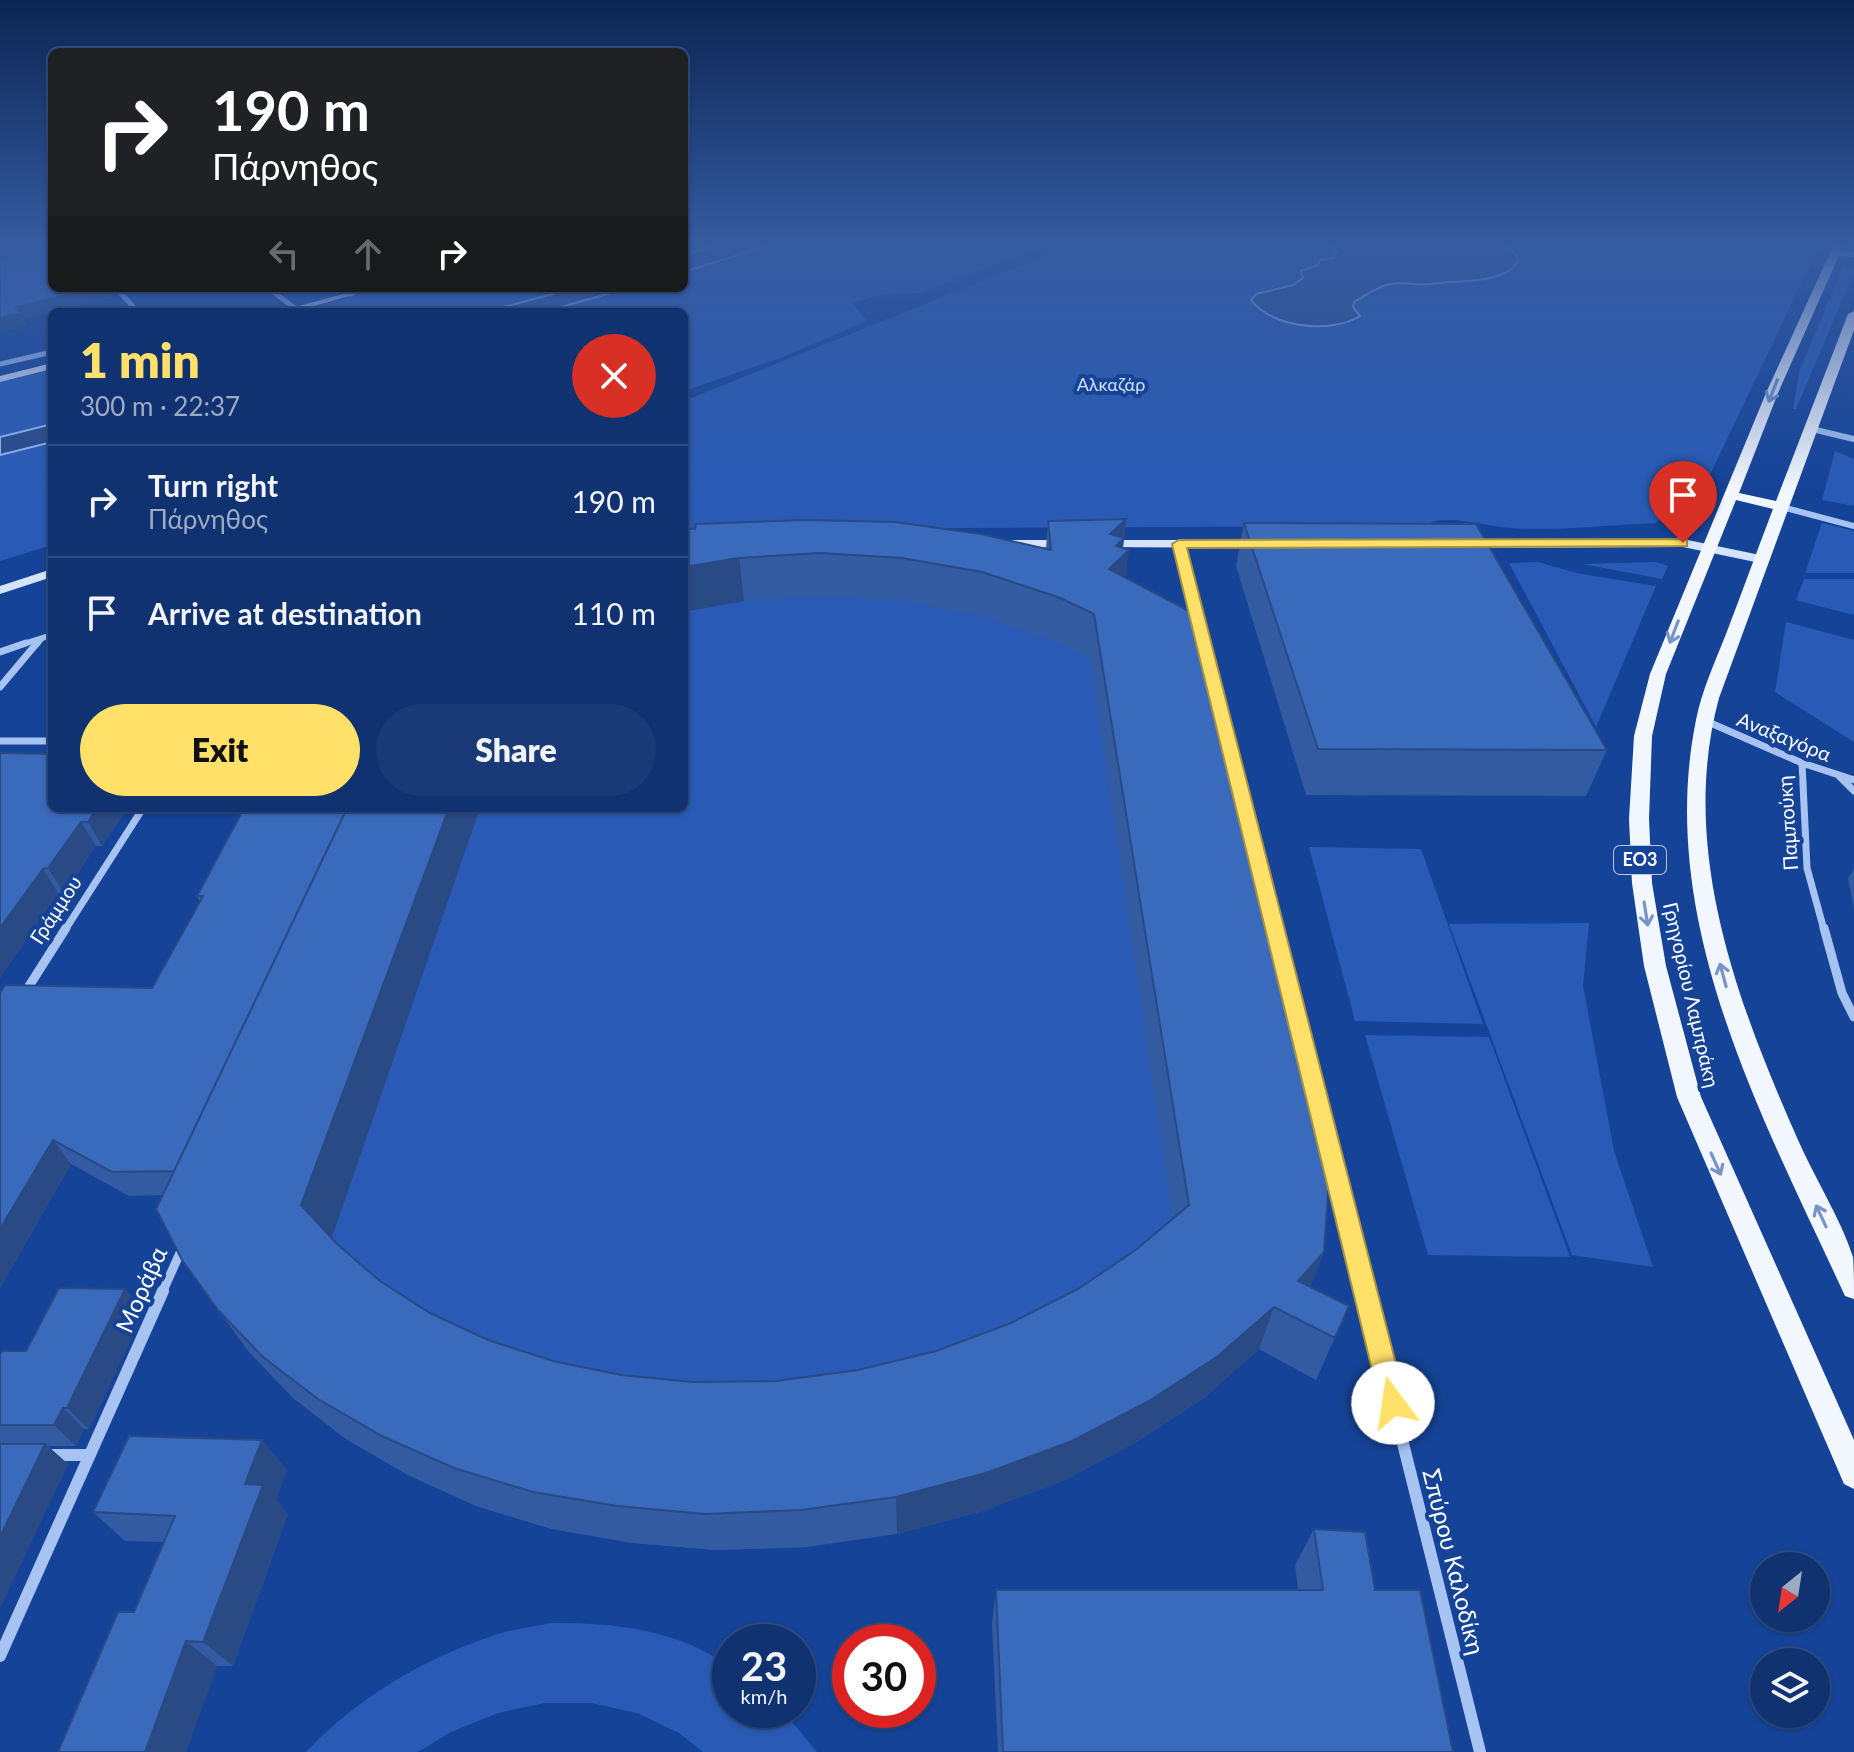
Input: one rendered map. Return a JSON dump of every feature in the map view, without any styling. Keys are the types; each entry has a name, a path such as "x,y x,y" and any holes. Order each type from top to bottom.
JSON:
{"main road":[{"name":"Γρηγορίου Λαμπράκη","path":"1803,326 1708,546 1658,674 1643,736 1639,819 1645,910 1677,1057 1701,1130 1854,1474"},
{"name":"Γρηγορίου Λαμπράκη","path":"1850,326 1760,559 1704,721 1694,815 1702,898 1727,990 1776,1116 1854,1287"},
{"path":"1731,495 1782,507"}],"street":[{"path":"0,364 48,353"},
{"path":"0,379 48,367"},
{"path":"1812,429 1854,439"},
{"path":"1782,507 1854,526"},
{"path":"1458,544 1683,543 1760,559"},
{"path":"987,544 1274,544"},
{"name":"Σπύρου Καλοδίκη","path":"1179,544 1480,1752"},
{"path":"0,590 48,574"},
{"path":"0,652 48,636"},
{"path":"0,687 41,639"},
{"name":"Αναξαγόρα","path":"1704,721 1802,763 1854,780"},
{"path":"0,741 48,741"},
{"name":"Παμπούκη","path":"1802,763 1807,868 1842,993 1854,1017"},
{"path":"1838,776 1854,791"},
{"name":"Γράμμου","path":"17,1005 140,812"},
{"name":"Μοράβα","path":"0,1656 186,1240"},
{"path":"30,1455 90,1455"}],"green space":[{"path":"688,326 856,326 783,357 688,390"},
{"name":"Αλκαζάρ","path":"871,326 1781,326 1687,523 1661,517 1656,523 1547,529 1511,528 1454,520 1424,526 688,529 688,399"},
{"path":"1818,326 1831,326 1796,409 1793,409 1799,372"},
{"path":"48,371 48,425 0,437 0,382"},
{"path":"48,443 48,546 0,561 0,455"},
{"path":"1835,451 1854,459 1854,506 1822,500"},
{"path":"1822,523 1854,531 1854,573 1805,573"},
{"path":"1538,562 1576,573 1656,586 1596,727 1509,563"},
{"path":"1656,562 1668,566 1662,579 1583,564"},
{"path":"688,575 1100,613 1260,1348 1205,1397 1138,1441 807,1547 716,1550 633,1543 552,1529 476,1506 408,1475 346,1439 293,1398 385,812 688,812"},
{"path":"1804,579 1854,579 1854,615 1796,600"},
{"path":"1786,622 1854,640 1854,742 1775,692"},
{"path":"1309,847 1421,849 1483,1024 1355,1021"},
{"path":"1589,923 1583,986 1614,1151 1653,1267 1572,1255 1449,924"},
{"path":"1365,1035 1489,1037 1570,1257 1428,1255"},
{"path":"552,1623 599,1625 645,1631 689,1644 712,1655 712,1728 797,1728 817,1752 703,1752 679,1733 637,1713 591,1703 545,1703 498,1713 451,1732 418,1752 306,1752 346,1715 392,1683 466,1645 514,1630"}],"shaded area":[{"path":"48,425 48,443 0,455 0,437"}],"building":[{"path":"1126,519 1110,534 1124,538 1116,546 1129,550 1109,569 1193,613 1320,1108 1329,1180 1324,1252 1298,1281 1349,1306 1335,1338 1274,1307 1218,1356 1149,1401 1072,1441 986,1473 896,1497 801,1510 705,1514 617,1506 533,1492 454,1468 382,1436 318,1399 263,1357 218,1310 182,1260 156,1209 345,812 448,812 301,1205 337,1244 380,1281 430,1313 488,1340 553,1361 621,1375 693,1382 776,1381 858,1370 936,1351 1011,1323 1078,1289 1137,1249 1189,1205 1094,614 1058,597 982,572 902,558 820,553 739,558 688,566 688,528 695,529 696,524 807,520 895,522 981,534 1051,550 1048,521"},
{"path":"1244,523 1476,524 1607,750 1318,749"},
{"path":"0,753 48,754 48,812 94,812 88,822 81,822 0,928"},
{"path":"242,812 345,812 174,1171 112,1172 53,1140 0,1229 0,993 5,985 152,988 203,896 197,896"},
{"path":"59,1288 125,1289 67,1408 63,1408 54,1425 0,1425 0,1354 2,1351 26,1351"},
{"path":"129,1436 262,1440 245,1484 263,1485 203,1642 186,1641 145,1752 58,1752 118,1612 134,1612 175,1516 93,1512"},
{"path":"0,1444 45,1444 0,1537"},
{"path":"1314,1529 1365,1532 1375,1590 1420,1590 1453,1752 1003,1752 996,1590 1323,1590"}],"route":[{"path":"1393,1403 1179,544 1683,543"}]}
